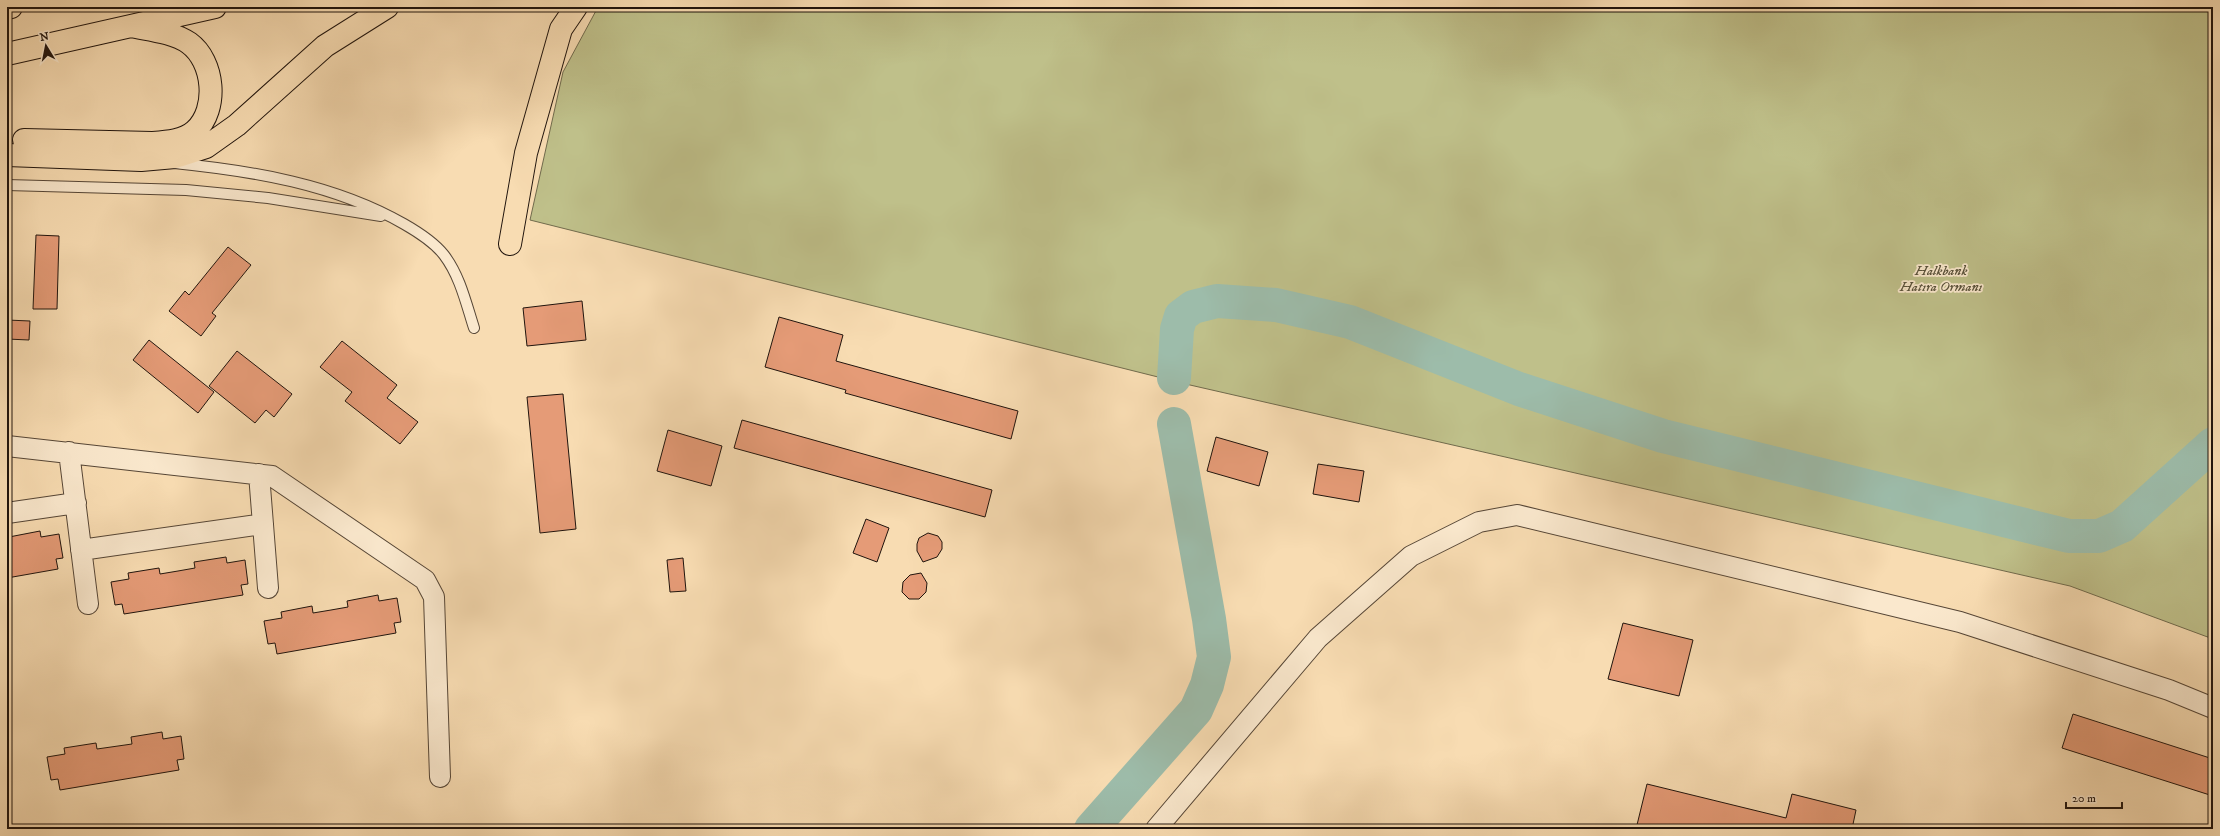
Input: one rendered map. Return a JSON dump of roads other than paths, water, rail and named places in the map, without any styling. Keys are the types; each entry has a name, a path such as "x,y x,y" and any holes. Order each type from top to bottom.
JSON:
{"highway":[{"path":"7,8 11,7"},
{"path":"7,54 215,7"},
{"path":"7,155 141,160 175,157 206,148 237,125 325,46 387,7"},
{"path":"510,244 526,153 561,29 576,7"},
{"path":"7,140 152,143 172,141 195,132 201,124 210,99 210,83 203,59 198,51 180,38 131,26"}],"street":[{"path":"7,446 272,476 425,580 434,597 440,776"},
{"path":"69,452 88,604"},
{"path":"259,474 268,588"},
{"path":"7,512 76,503"},
{"path":"1156,829 1318,638 1411,556 1478,522 1517,515 1960,622 2169,690 2213,708"},
{"path":"82,550 263,524"}],"lane":[{"path":"141,160 205,166 281,178 353,199 392,217 425,237 444,254 458,278 474,328"},
{"path":"7,185 186,190 268,198 392,217"}],"waterway":[{"path":"1174,378 1177,329 1181,316 1193,307 1217,301 1276,305 1350,322 1519,389 1663,436 2069,536 2099,536 2122,526 2213,444"},
{"path":"1091,829 1196,710 1207,685 1214,657 1209,619 1174,424"}],"park label":[{"name":"Halkbank Hatıra Ormanı","path":"1941,278"}]}
